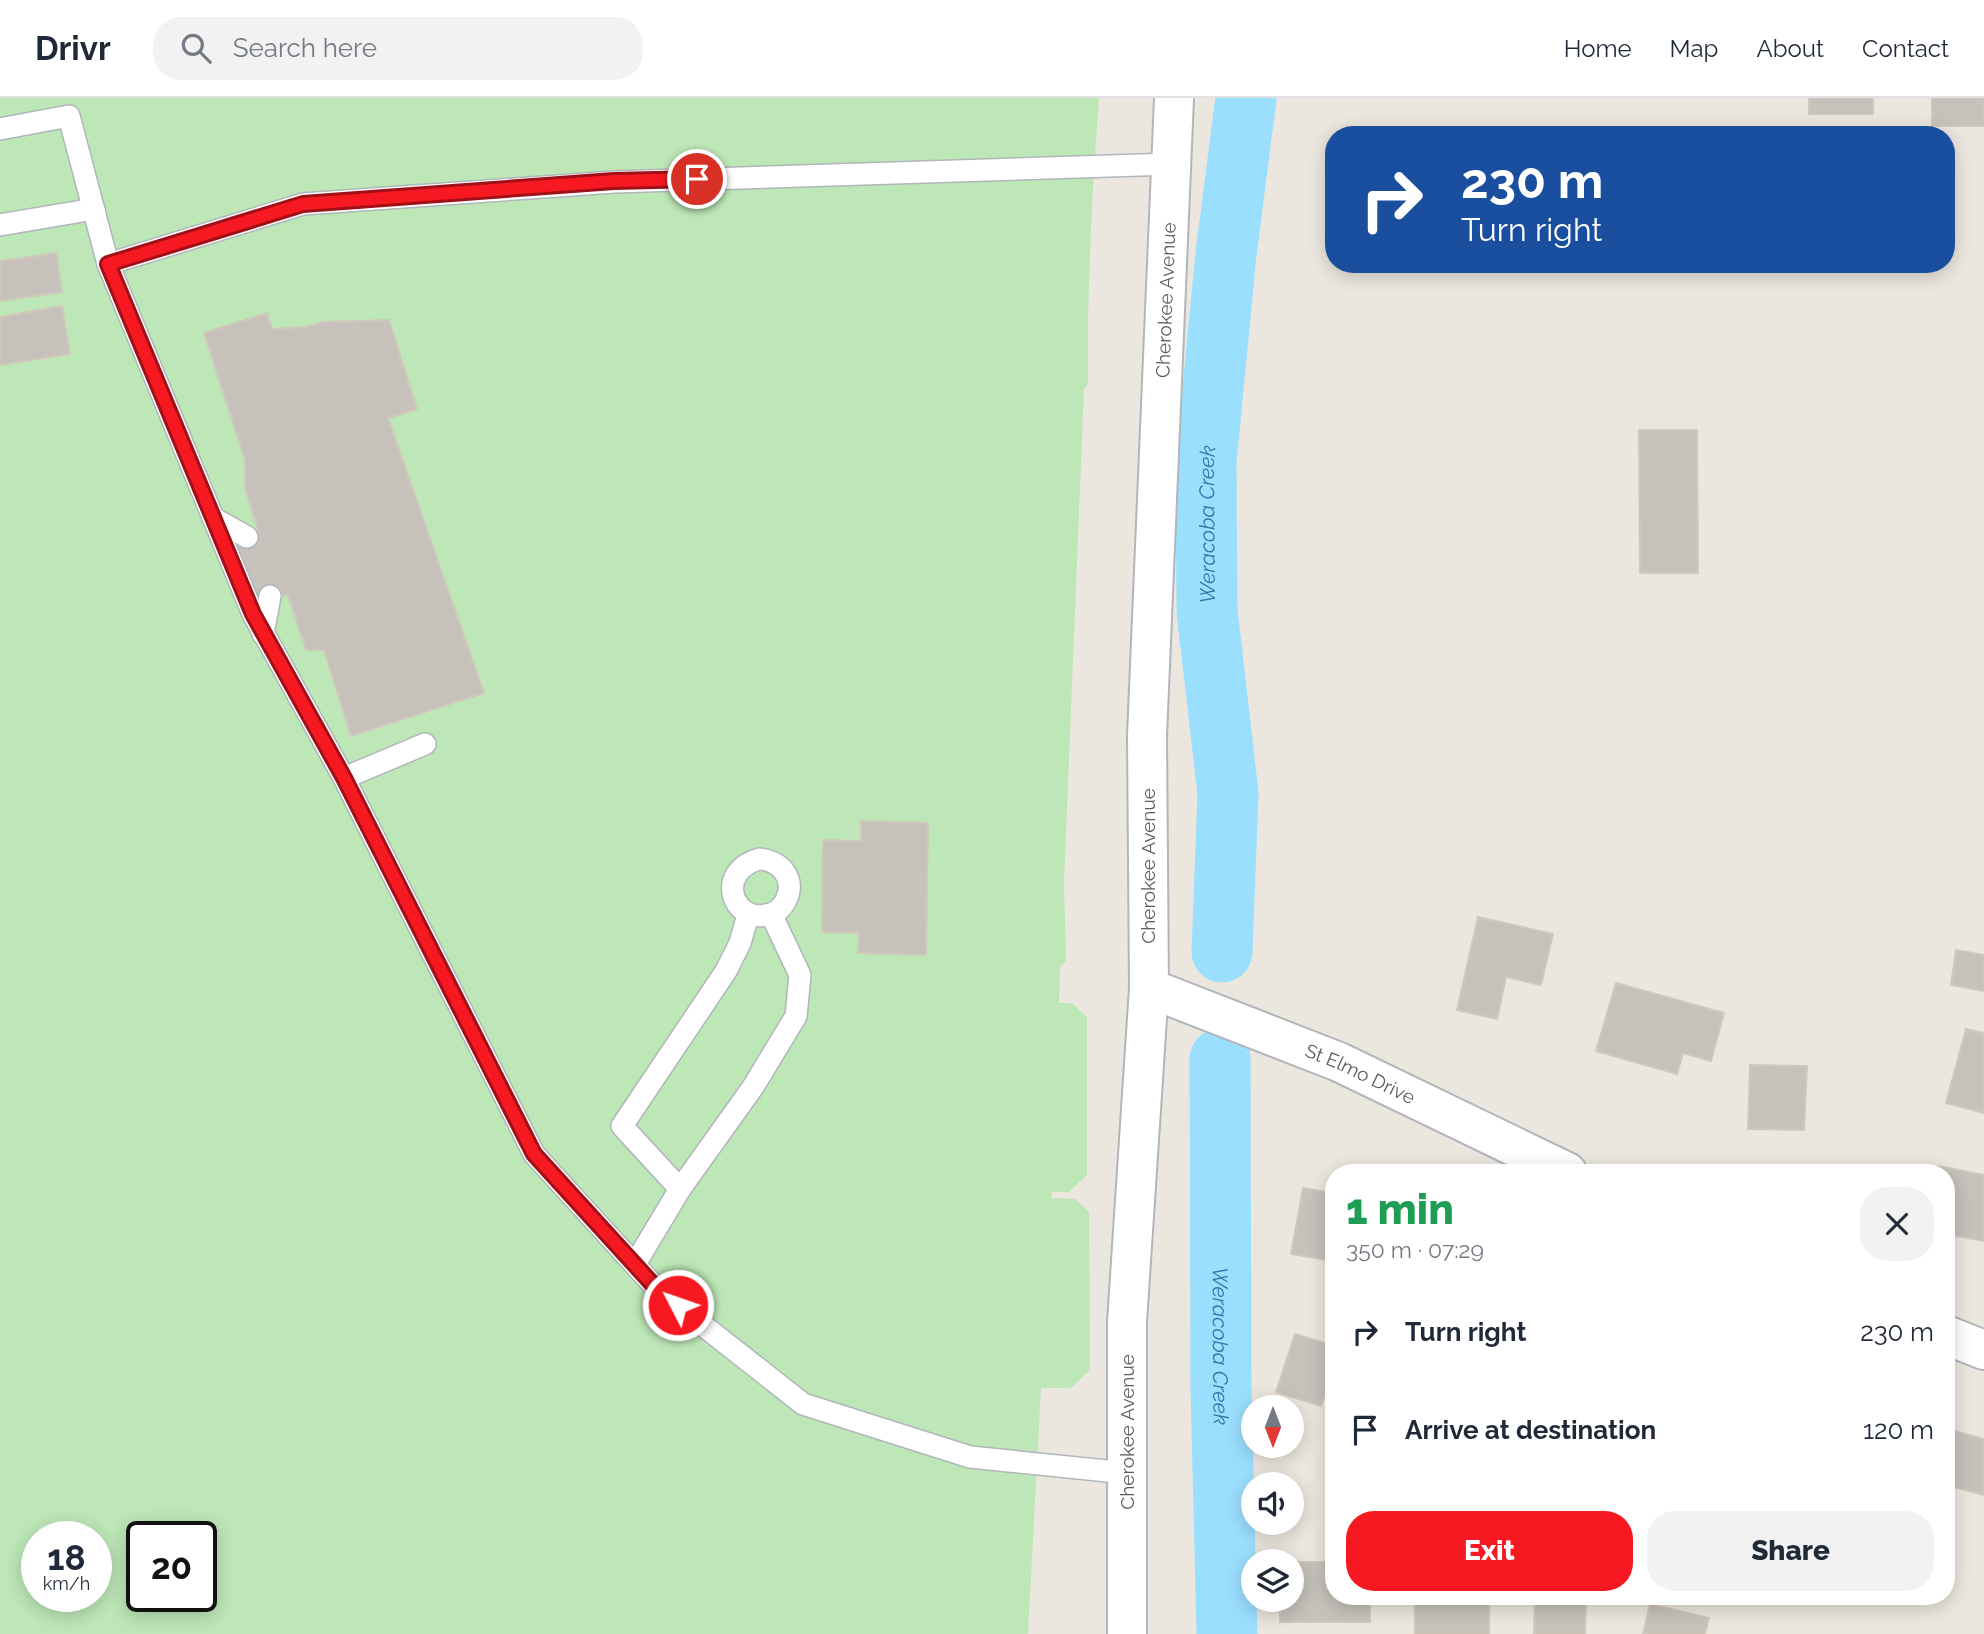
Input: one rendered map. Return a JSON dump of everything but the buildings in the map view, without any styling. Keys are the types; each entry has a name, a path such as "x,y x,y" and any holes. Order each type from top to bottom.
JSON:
{"street":[{"name":"Cherokee Avenue","path":"1128,1634 1127,1322 1149,988 1147,736 1174,98"},
{"name":"St Elmo Drive","path":"1149,988 1339,1062 1550,1164"},
{"path":"1955,1339 1984,1350"}],"lane":[{"path":"0,129 69,116 108,264 253,614 344,778 534,1154 657,1289 803,1404 970,1457 1127,1473"},
{"path":"108,264 303,204 614,181 1171,164"},
{"path":"0,225 94,209"},
{"path":"213,518 247,537"},
{"path":"263,634 270,596"},
{"path":"344,778 425,744"},
{"path":"758,859 776,863 787,877 789,894 780,909 772,914 748,915 733,894 735,875 749,862 758,859"},
{"path":"635,1264 680,1189 753,1087 796,1016 800,975 772,914"},
{"path":"680,1189 622,1126 726,971 740,943 748,915"}],"green space":[{"path":"0,98 1099,98 1090,241 1088,384 1084,389 1064,882 1066,961 1060,967 1059,1003 1072,1003 1087,1017 1087,1175 1069,1192 1052,1192 1051,1198 1075,1199 1089,1212 1090,1370 1071,1388 1041,1388 1028,1634 0,1634"}],"waterway":[{"name":"Weracoba Creek","path":"1222,952 1228,793 1207,611 1206,462 1226,254 1246,98"},
{"name":"Weracoba Creek","path":"1220,1059 1221,1389 1227,1634"}],"route":[{"path":"678,1305 657,1289 534,1154 344,778 253,614 108,264 303,204 614,181 697,179"}]}
